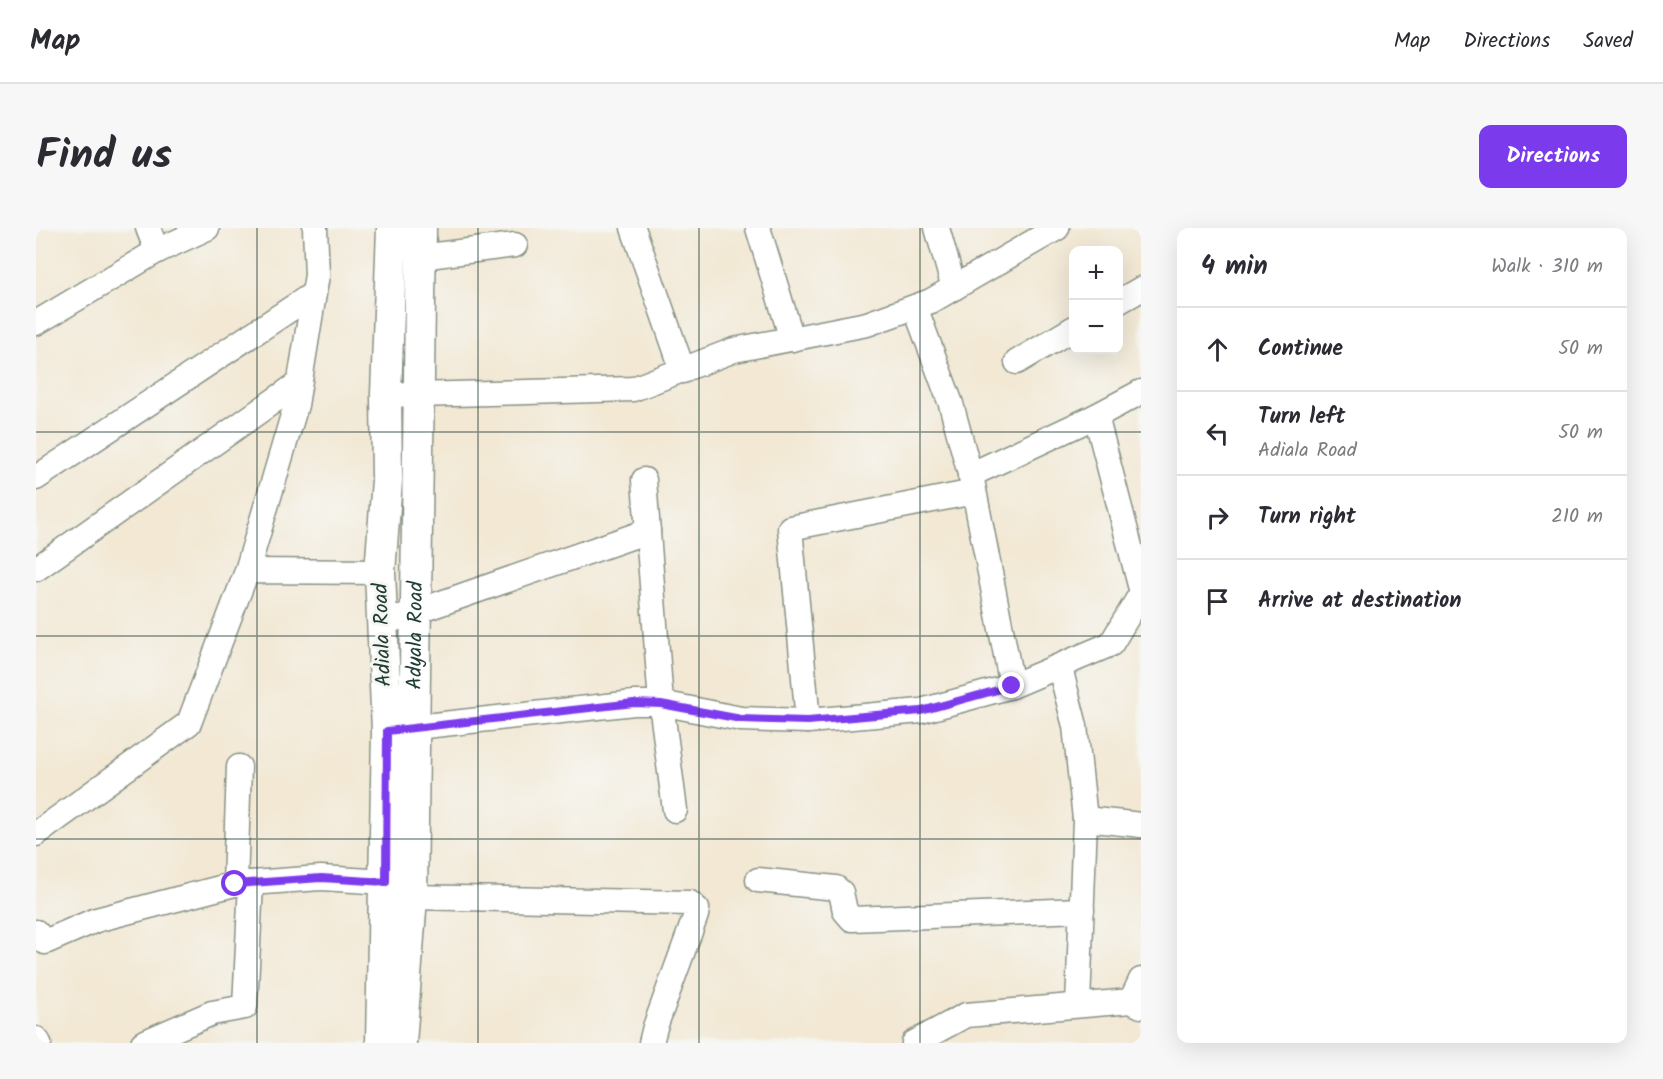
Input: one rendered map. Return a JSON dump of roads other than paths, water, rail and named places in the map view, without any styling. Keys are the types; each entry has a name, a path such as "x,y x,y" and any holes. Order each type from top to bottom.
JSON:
{"main road":[{"name":"Adiala Road","path":"381,1043 382,934 400,729 381,624 380,572 387,480 386,394 392,228"},
{"name":"Adyala Road","path":"401,1043 412,897 400,729 415,613 420,242"}],"street":[{"path":"148,228 158,251"},
{"path":"36,323 158,251 207,228"},
{"path":"36,834 189,723 247,571 296,405 314,294 315,228"},
{"path":"633,228 683,371"},
{"path":"758,228 792,339"},
{"path":"937,228 954,288"},
{"path":"386,394 633,389 734,350 867,324 915,307 954,288 1057,228"},
{"path":"420,242 515,245"},
{"path":"1122,300 1141,289"},
{"path":"36,478 314,294"},
{"path":"915,307 951,404 972,483 1012,686"},
{"path":"1017,362 1069,331"},
{"path":"36,569 299,383"},
{"path":"808,721 790,528 972,483 1141,392"},
{"path":"1096,416 1141,589"},
{"path":"644,480 661,704 675,810"},
{"path":"381,624 648,531"},
{"path":"247,571 380,572"},
{"path":"400,729 634,703 661,704 741,719 808,721 921,711 1012,686 1060,668 1111,644 1141,594"},
{"path":"1060,668 1075,726 1085,819 1078,1005"},
{"path":"143,1043 212,1013 245,1008 239,767"},
{"path":"1085,819 1141,825"},
{"path":"39,941 96,921 243,883 321,878 386,882"},
{"path":"758,880 836,888 841,892 845,912 852,919 1082,910"},
{"path":"412,897 690,903 697,909 696,915 651,1043"},
{"path":"914,1043 966,1015 1078,1005 1138,996"},
{"path":"36,1039 39,1043"}]}
